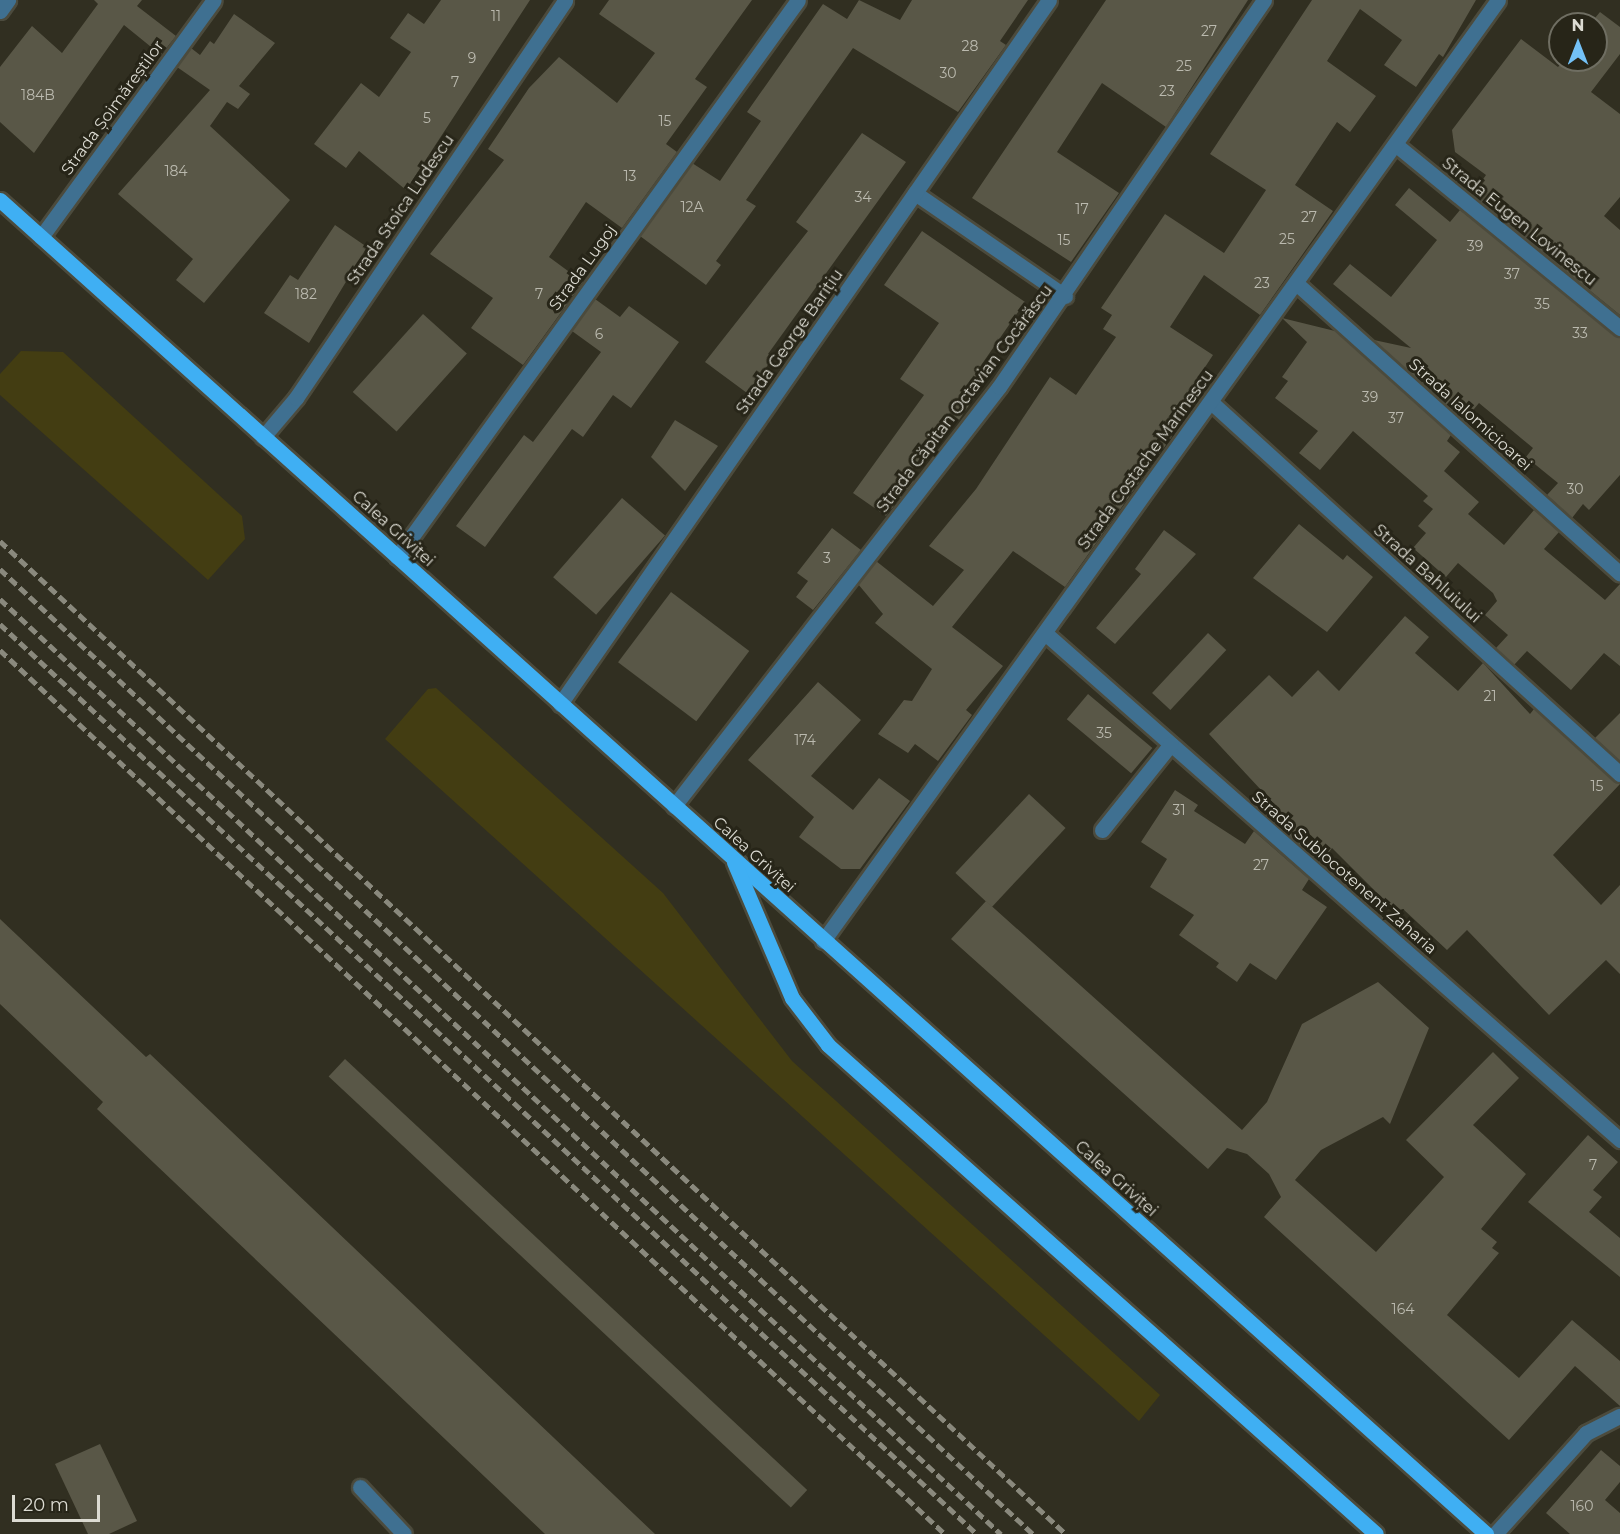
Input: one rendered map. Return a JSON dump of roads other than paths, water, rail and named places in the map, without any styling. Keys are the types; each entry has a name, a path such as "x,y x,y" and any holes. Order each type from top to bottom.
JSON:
{"main road":[{"name":"Calea Griviței","path":"0,200 1486,1534"},
{"path":"733,860 792,998 828,1045 1376,1534"}],"street":[{"path":"0,11 8,0"},
{"name":"Strada Șoimăreștilor","path":"41,237 214,0"},
{"name":"Strada Stoica Ludescu","path":"263,437 296,398 565,0"},
{"name":"Strada Lugoj","path":"397,557 798,0"},
{"name":"Strada George Barițiu","path":"560,704 1049,0"},
{"name":"Strada Căpitan Octavian Cocărăscu","path":"674,806 1065,296 1264,0"},
{"name":"Strada Costache Marinescu","path":"823,941 1498,0"},
{"name":"Strada Eugen Lovinescu","path":"1395,144 1620,328"},
{"path":"915,193 1065,296"},
{"name":"Strada Ialomicioarei","path":"1296,283 1620,574"},
{"name":"Strada Bahluiului","path":"1210,402 1620,774"},
{"name":"Strada Sublocotenent Zaharia","path":"1045,633 1620,1140"},
{"path":"1102,830 1171,744"},
{"path":"1495,1534 1586,1433 1620,1416"},
{"path":"360,1487 404,1534"}],"railway":[{"path":"0,541 1066,1534"},
{"path":"0,569 1033,1534"},
{"path":"0,599 1001,1534"},
{"path":"0,624 977,1534"},
{"path":"0,650 945,1534"}]}
